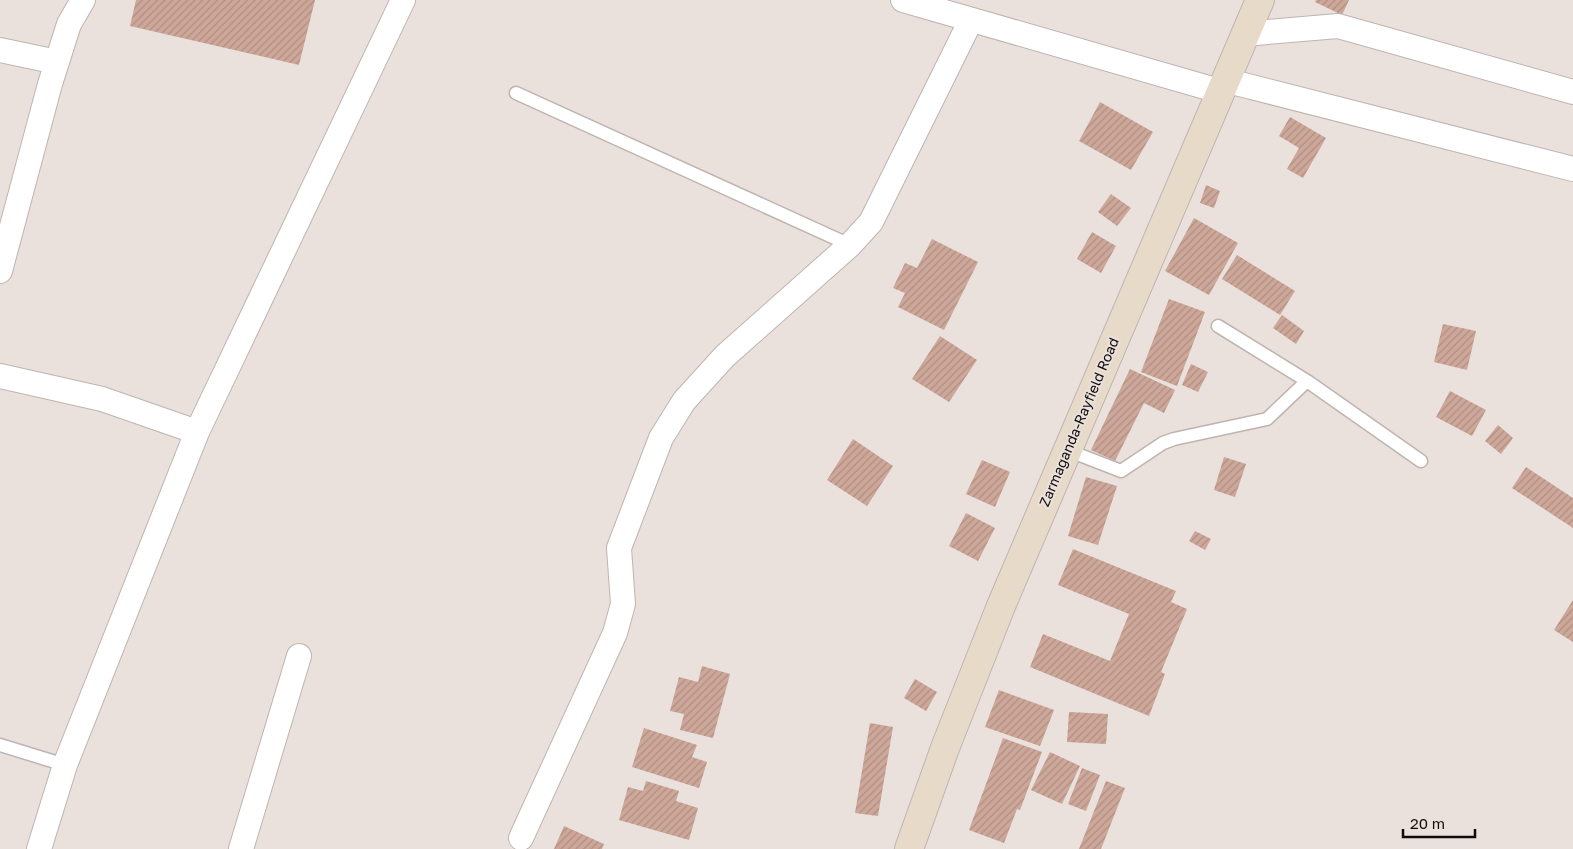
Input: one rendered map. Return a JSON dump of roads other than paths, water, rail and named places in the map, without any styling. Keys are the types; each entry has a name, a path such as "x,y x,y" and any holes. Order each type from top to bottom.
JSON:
{"street":[{"path":"0,271 57,62 69,24 83,0"},
{"path":"39,849 65,765 197,432 403,0"},
{"path":"903,0 971,20 1221,86 1573,169"},
{"name":"Zarmaganda-Rayfield Road","path":"910,849 966,695 1067,450 1221,86 1260,0"},
{"path":"521,838 615,634 623,604 618,548 661,438 684,401 726,356 850,245 872,222 971,20"},
{"path":"1244,34 1338,26 1573,92"},
{"path":"0,50 57,62"},
{"path":"0,376 102,398 197,432"},
{"path":"242,849 299,656"}],"lane":[{"path":"516,94 850,245"},
{"path":"1218,326 1307,381 1421,461"},
{"path":"1067,450 1121,471 1163,443 1174,439 1267,419 1307,381"},
{"path":"0,745 65,765"}]}
